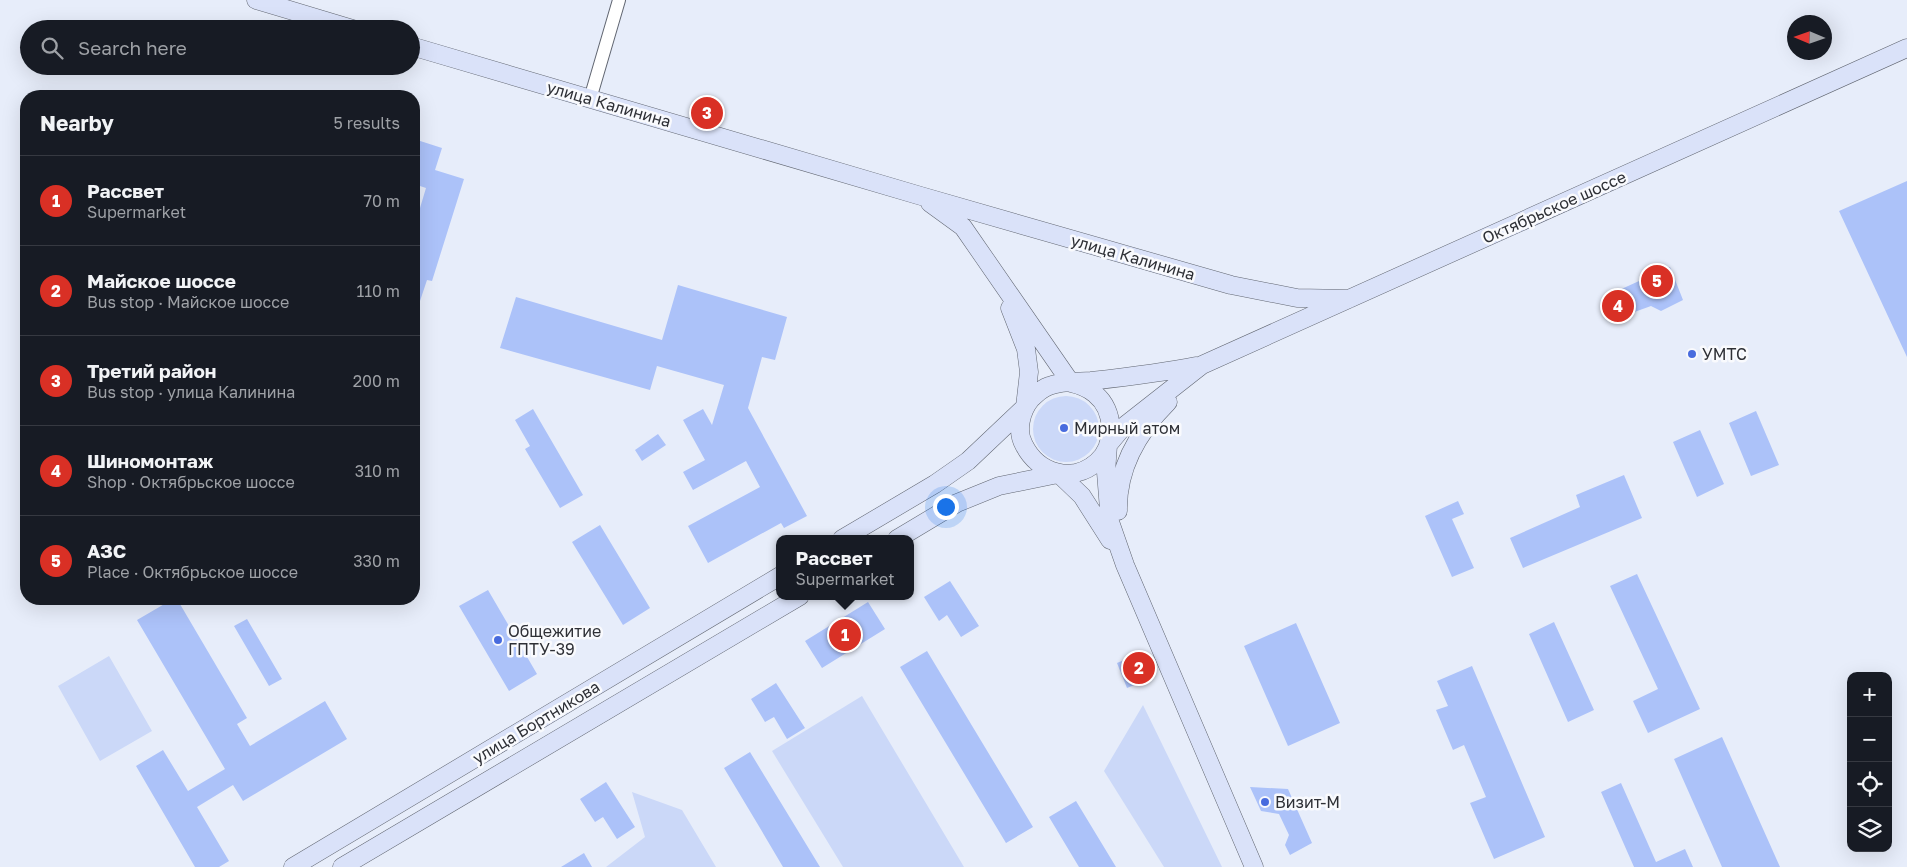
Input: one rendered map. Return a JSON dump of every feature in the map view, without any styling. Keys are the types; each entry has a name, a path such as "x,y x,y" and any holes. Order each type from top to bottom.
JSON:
{"main road":[{"path":"256,0 324,20"},
{"name":"Октябрьское шоссе","path":"1071,383 1166,372 1202,365 1907,48"},
{"name":"улица Калинина","path":"420,49 921,196 1231,284 1297,298 1349,299"},
{"name":"улица Калинина","path":"921,196 963,227 1071,383"},
{"name":"улица Калинина","path":"997,277 1026,349 1029,372 1025,407"},
{"path":"1125,565 1118,541 1118,497 1122,473 1131,449 1153,417 1202,365"},
{"name":"Октябрьское шоссе","path":"1108,445 1123,427 1202,365"},
{"path":"849,535 935,484 968,461 1025,407 1036,393 1050,386 1071,383 1085,387 1097,395 1107,409 1111,426 1106,472 1110,522 1125,565 1254,867"},
{"path":"1025,407 1020,424 1022,441 1029,455 1041,467 1059,474 1082,496 1125,565"},
{"path":"904,535 957,503 999,486 1081,471 1097,461 1108,445"},
{"name":"улица Бортникова","path":"299,865 776,578"},
{"name":"улица Бортникова","path":"342,867 793,600"}],"street":[{"path":"590,99 619,0"}],"shaded area":[{"path":"1066,396 1079,399 1089,406 1096,416 1099,429 1096,442 1089,452 1079,459 1066,462 1053,459 1043,452 1036,442 1033,429 1036,416 1043,406 1053,399"},
{"path":"109,656 152,731 100,761 58,686"},
{"path":"862,696 964,867 843,867 772,751"},
{"path":"1143,705 1222,867 1164,867 1104,771"},
{"path":"632,792 682,810 716,867 606,867 645,837"}],"building":[{"path":"420,141 442,148 435,170 464,179 432,281 427,280 420,301 420,208 426,188 420,186"},
{"path":"1907,181 1907,357 1839,211"},
{"path":"1670,267 1683,300 1661,311 1651,306 1615,319 1606,296"},
{"path":"678,285 787,317 775,360 762,357 748,408 807,516 784,528 781,523 708,563 688,526 760,487 746,461 693,490 683,472 705,460 683,420 703,409 712,425 724,385 657,366 650,390 500,348 516,297 662,340"},
{"path":"533,409 583,495 560,508 525,449 530,446 515,420"},
{"path":"1756,411 1779,465 1751,476 1729,423"},
{"path":"1700,430 1724,484 1697,497 1673,442"},
{"path":"658,434 666,445 642,461 635,450"},
{"path":"1624,475 1642,518 1523,568 1510,538 1580,507 1576,495"},
{"path":"1458,501 1464,514 1452,519 1474,568 1452,577 1425,516"},
{"name":"Общежитие ГПТУ-39","path":"600,525 650,608 623,625 572,542"},
{"path":"1637,574 1700,709 1648,733 1633,701 1658,689 1610,586"},
{"path":"950,581 979,626 961,637 947,615 939,621 924,597"},
{"name":"Общежитие ГПТУ-39","path":"488,590 537,674 509,691 459,606"},
{"path":"868,602 885,629 822,668 805,641"},
{"path":"163,605 181,605 247,718 237,724 250,746 325,701 347,739 243,801 233,785 197,807 229,861 219,867 195,867 136,766 163,750 188,791 225,769 137,620"},
{"path":"247,619 282,679 269,686 234,626"},
{"path":"1554,622 1594,710 1568,722 1529,634"},
{"path":"1296,623 1340,723 1288,746 1244,646"},
{"path":"927,651 1033,827 1006,843 900,667"},
{"path":"1133,656 1144,681 1127,688 1117,663"},
{"path":"1472,666 1545,837 1494,859 1470,803 1486,797 1464,745 1453,750 1436,710 1448,706 1437,681"},
{"path":"776,683 805,728 787,739 774,717 765,722 751,699"},
{"path":"1722,737 1780,867 1722,867 1674,759"},
{"path":"750,752 820,867 783,867 724,768"},
{"path":"606,782 635,827 617,839 603,817 595,822 580,799"},
{"path":"1621,783 1656,862 1685,849 1693,867 1634,867 1601,792"},
{"path":"1250,787 1288,789 1312,843 1290,855 1285,845 1289,835 1279,814 1261,811"},
{"path":"1076,801 1116,867 1079,867 1049,817"},
{"path":"584,853 592,867 561,867"}],"place":[{"name":"Третий район","path":"707,113"},
{"name":"АЗС","path":"1657,281"},
{"name":"Шиномонтаж","path":"1618,306"},
{"name":"УМТС","path":"1692,354"},
{"name":"Мирный атом","path":"1064,428"},
{"name":"Рассвет","path":"845,635"},
{"name":"Общежитие ГПТУ-39","path":"498,640"},
{"name":"Майское шоссе","path":"1139,668"},
{"name":"Визит-М","path":"1265,802"}]}
